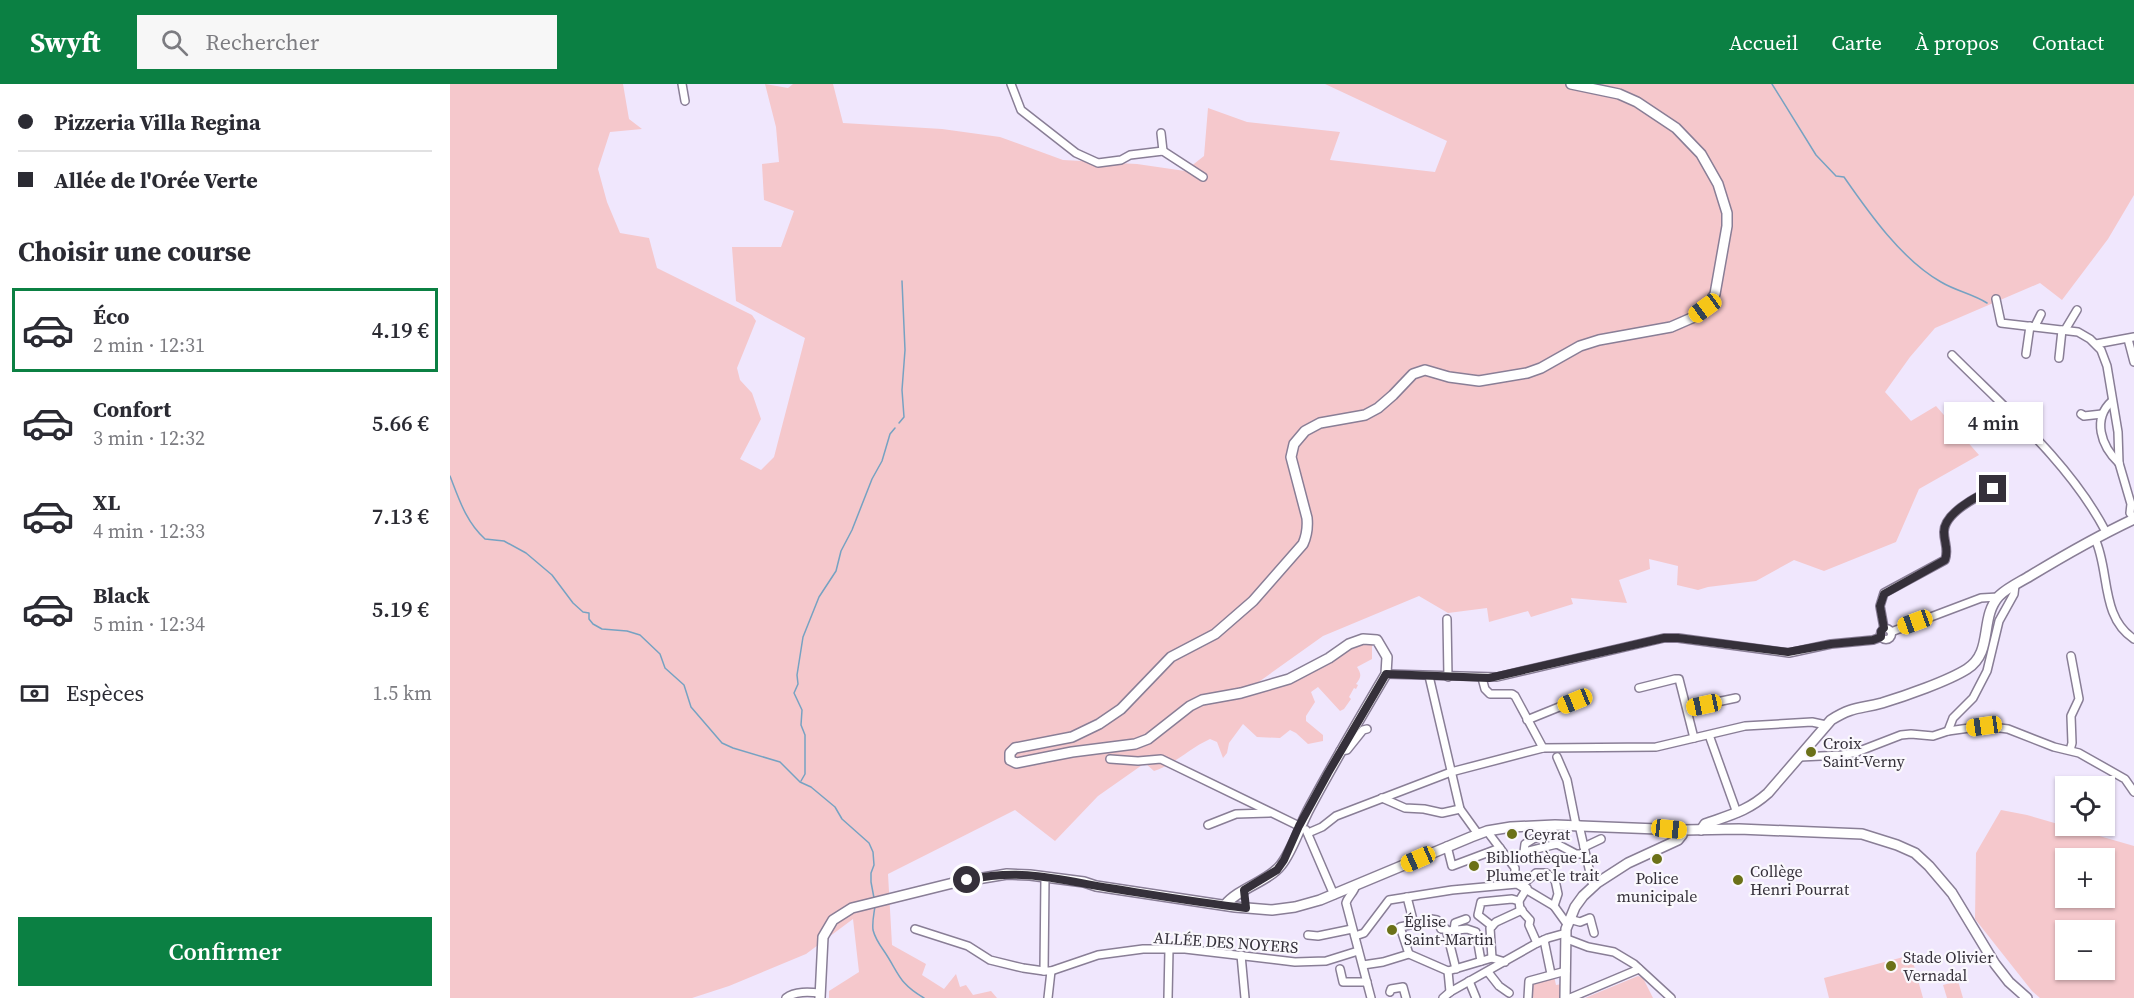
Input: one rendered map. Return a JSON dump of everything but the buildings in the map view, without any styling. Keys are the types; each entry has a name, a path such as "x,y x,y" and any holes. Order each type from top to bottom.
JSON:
{"street":[{"path":"682,84 685,101"},
{"path":"1011,84 1021,110 1076,153 1098,163 1121,160 1130,155 1163,151 1203,177"},
{"path":"1225,905 1244,890 1277,870 1284,860 1300,824 1386,674 1388,657 1377,640 1363,639 1349,644 1329,658 1289,679 1241,693 1203,700 1190,706 1148,739 1135,744 1072,752 1016,763 1010,760 1010,753 1015,748 1072,737 1099,724 1136,695 1170,657 1215,634 1253,601 1303,544 1307,536 1307,518 1290,457 1294,444 1305,431 1320,423 1365,415 1386,402 1413,374 1425,370 1466,381 1527,374 1580,346 1599,340 1671,327 1694,317 1705,308 1715,294 1727,226 1725,201 1706,163 1692,143 1676,128 1637,102 1619,94 1571,84"},
{"path":"1161,133 1163,151"},
{"path":"1701,830 1705,824 1749,809 1763,798 1826,725 1849,709 1884,702 1969,669 1983,651 1989,615 1998,597 2014,585 2134,518 2130,513 2132,506 2119,463 2118,432 2107,366 2101,350 2090,339 2078,332 2001,323 1996,299"},
{"path":"2059,358 2064,330 2077,310"},
{"path":"2026,354 2032,326 2041,314"},
{"path":"2096,344 2131,338 2134,362"},
{"path":"1952,355 2036,438 2074,484 2106,532"},
{"path":"2112,401 2102,414 2101,433 2119,463"},
{"path":"2081,414 2084,416 2102,414"},
{"path":"1887,630 1880,606 1884,594 1945,560 1948,552 1943,531 1949,516 1976,497 1993,489"},
{"path":"2095,539 2108,597 2115,615 2127,635 2134,639"},
{"path":"1948,731 1953,718 1973,698 1987,671 1996,628 2014,594 2014,585"},
{"path":"1386,674 1497,677 1664,638 1788,652 1831,644 1873,640 1881,637 1881,631 1981,598 1998,597"},
{"path":"1975,601 1987,602 1992,606"},
{"path":"1447,619 1448,677"},
{"path":"2070,750 2071,716 2079,699 2071,656"},
{"path":"1429,676 1460,809 1482,833 1500,848 1513,865 1515,879 1511,883"},
{"path":"1482,678 1485,689 1490,694 1515,696 1544,748"},
{"path":"1639,688 1678,679 1682,684 1694,738"},
{"path":"1688,708 1736,698"},
{"path":"1527,720 1575,701"},
{"path":"1308,833 1336,816 1451,772 1544,748 1656,747 1745,726 1812,722 1826,725"},
{"path":"1800,757 1842,755 1857,752 1901,735 1934,736 1948,731 1984,726 2008,729 2054,747 2079,753 2125,779 2134,792"},
{"path":"1340,752 1347,750 1363,730 1367,729"},
{"path":"1709,735 1737,813"},
{"path":"1557,757 1567,780 1593,886"},
{"path":"1110,759 1138,761 1161,759 1300,824 1308,833 1334,895"},
{"path":"1382,798 1405,808 1442,813 1460,809"},
{"path":"1208,825 1236,814 1272,812"},
{"path":"786,998 789,995 806,992 820,995 823,937 833,920 852,908 995,875 1018,874 1045,877 1260,910 1295,907 1334,895 1482,833 1530,825 1577,825 1862,834 1882,839 1915,853 1945,884 1986,953 2009,982 2027,998"},
{"path":"1513,865 1524,852 1525,844 1550,833 1555,825"},
{"path":"1565,998 1567,929 1583,896 1593,886 1639,856 1677,840 1682,836 1683,830"},
{"path":"1524,852 1557,844 1576,854 1601,839"},
{"path":"1448,846 1452,866 1500,848"},
{"path":"1551,974 1540,941 1529,925 1530,920 1522,910 1519,901 1525,887 1536,873 1546,873 1556,880 1558,894 1554,906"},
{"path":"1045,877 1048,998"},
{"path":"1308,934 1322,936 1364,933 1389,900 1511,883 1525,887 1554,906 1567,929 1592,948 1614,952 1639,969 1671,998"},
{"path":"1356,885 1346,903 1371,998"},
{"path":"1489,886 1490,901"},
{"path":"1244,890 1246,908"},
{"path":"1407,897 1414,924"},
{"path":"1492,926 1478,915 1481,902 1512,899 1519,901"},
{"path":"1492,958 1490,928 1496,922 1522,910"},
{"path":"1443,998 1540,941 1580,922 1590,918 1594,933"},
{"path":"1409,954 1400,927 1431,919 1437,920 1441,929 1450,931 1467,929 1476,932 1481,961"},
{"path":"1450,992 1452,970 1450,931 1455,923 1466,919"},
{"path":"915,928 968,946 990,960 1047,971"},
{"name":"ALLÉE DES NOYERS","path":"1047,971 1098,955 1143,949 1241,955 1294,962 1326,961 1358,951"},
{"path":"1168,998 1169,949"},
{"path":"1363,965 1409,954 1452,970 1492,958 1505,962"},
{"path":"1241,955 1245,998"},
{"path":"1340,969 1343,982 1367,982"},
{"path":"1570,998 1639,969"},
{"path":"1528,998 1529,981 1566,971"},
{"path":"1488,972 1499,986 1509,993"},
{"path":"1469,981 1476,998"},
{"path":"1390,992 1403,987 1406,998"}],"shaded area":[{"path":"450,84 623,84 629,119 642,129 610,132 598,169 607,202 620,233 649,238 657,268 752,315 756,321 737,368 740,380 752,393 761,419 740,459 761,470 774,457 805,338 736,301 732,247 781,247 794,211 764,200 762,164 779,162 776,127 765,84 788,88 793,84 833,84 843,123 942,129 1000,137 1063,160 1137,164 1185,171 1204,156 1208,108 1247,122 1340,132 1330,160 1435,172 1447,141 1325,84 2134,84 2134,195 2108,239 2062,300 2040,283 1935,328 1910,357 1885,392 1911,421 1936,406 1979,455 1919,489 1896,542 1824,571 1794,560 1756,581 1698,590 1677,585 1678,566 1649,559 1650,569 1619,580 1627,603 1571,598 1573,604 1531,617 1528,611 1489,622 1487,608 1448,613 1419,596 1323,636 1246,691 1266,686 1349,644 1372,640 1372,659 1357,667 1360,674 1356,684 1358,685 1356,689 1354,688 1349,697 1351,699 1344,709 1340,711 1318,687 1311,692 1315,702 1306,716 1306,721 1323,735 1323,741 1308,744 1290,730 1280,738 1257,737 1243,724 1229,743 1227,753 1223,758 1217,742 1210,739 1154,771 1145,763 1098,796 1055,841 1015,810 888,874 892,945 926,964 922,975 944,989 956,974 960,987 966,985 973,995 991,991 997,998 829,998 829,991 859,972 853,919 806,954 729,986 692,998 450,998"},
{"path":"2001,810 2055,823 2055,836 2099,836 2134,846 2134,998 2040,998 1975,919 1976,853"},
{"name":"Stade Olivier Vernadal","path":"1911,955 1923,998 1829,998 1824,978"},
{"path":"1554,976 1556,985 1562,984 1562,998 1530,998 1532,985 1536,981"},
{"path":"1638,976 1643,978 1653,998 1585,998"},
{"path":"1958,981 1963,998 1947,998 1943,985"}],"waterway":[{"path":"1772,84 1816,155 1836,176 1844,177 1875,220 1900,249 1941,282 1987,303"},
{"path":"899,423 904,417 902,390 905,350 902,281"},
{"path":"801,781 805,774 805,735 801,725 802,710 794,693 798,684 797,675 803,637 819,597 836,571 841,551 882,461 890,434 895,428"},
{"path":"450,476 468,518 485,539 504,541 526,553 552,575 573,603 583,612 589,613 589,619 593,624 602,629 627,631 640,635 660,654 665,668 684,685 691,707 722,743 780,762 800,782 811,787 835,807 842,819 869,843 873,852 874,865 871,882 874,898"},
{"path":"875,906 873,927 877,941 904,982 924,998"}],"place":[{"name":"Croix Saint-Verny","path":"1811,752"},
{"name":"Ceyrat","path":"1512,834"},
{"name":"Police municipale","path":"1657,859"},
{"name":"Bibliothèque La Plume et le trait","path":"1474,866"},
{"name":"Collège Henri Pourrat","path":"1738,880"},
{"name":"Église Saint-Martin","path":"1392,930"},
{"name":"Stade Olivier Vernadal","path":"1891,966"}],"route":[{"path":"967,880 1007,874 1030,874 1151,895 1246,908 1244,890 1277,870 1284,860 1299,826 1328,773 1386,674 1489,678 1664,638 1788,652 1823,645 1873,640 1881,637 1880,633 1884,628 1880,606 1884,594 1945,560 1948,552 1943,531 1949,516 1976,497 1993,489"}]}
